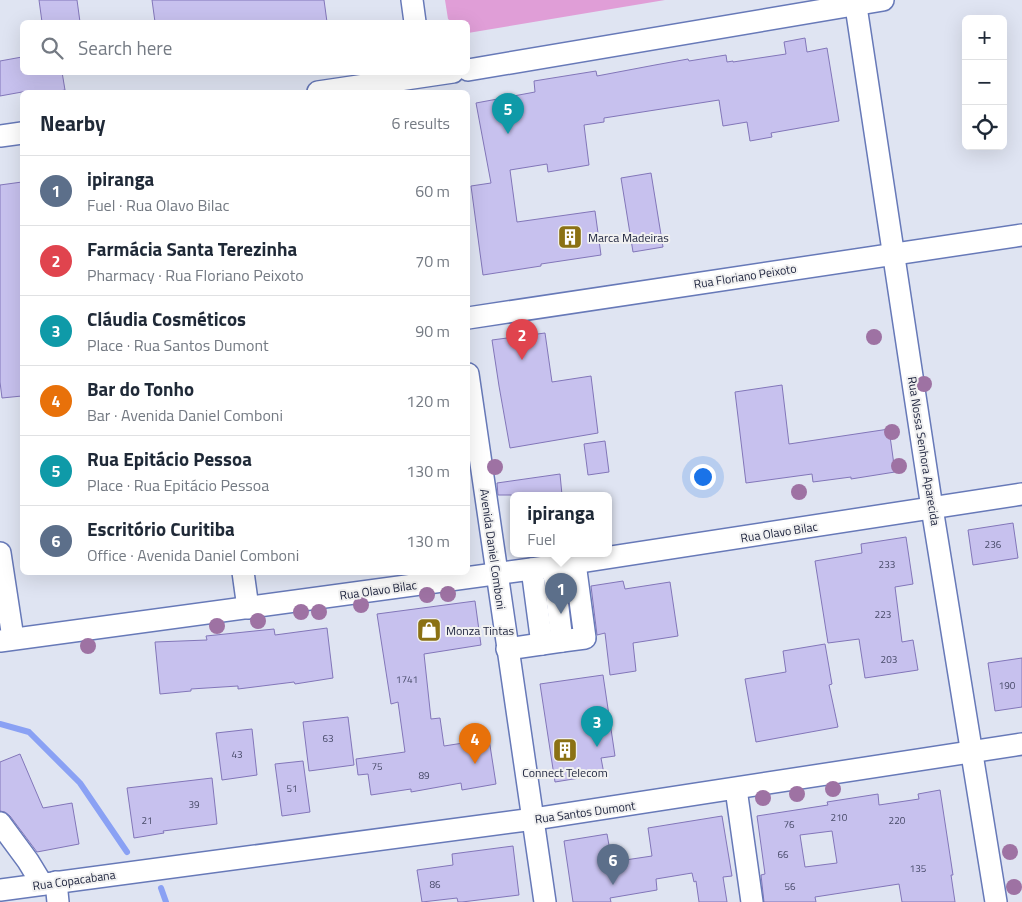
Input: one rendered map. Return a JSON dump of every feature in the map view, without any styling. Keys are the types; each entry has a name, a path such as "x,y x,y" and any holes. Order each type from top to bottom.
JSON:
{"street":[{"path":"412,0 415,20"},
{"path":"470,70 856,2 883,0"},
{"name":"Rua Nossa Senhora Aparecida","path":"856,2 932,508 996,902"},
{"path":"337,90 424,81 443,75"},
{"path":"0,136 20,133"},
{"name":"Rua Floriano Peixoto","path":"470,318 1022,235"},
{"name":"Avenida Daniel Comboni","path":"470,388 545,902"},
{"name":"Rua Olavo Bilac","path":"7,639 543,568 1022,494"},
{"path":"0,554 7,639"},
{"path":"507,649 585,638 575,563"},
{"path":"543,568 552,643"},
{"path":"244,575 248,608"},
{"name":"Rua Santos Dumont","path":"147,870 534,819 1022,744"},
{"path":"736,789 752,902"},
{"path":"0,823 28,861 52,889"},
{"name":"Rua Copacabana","path":"0,890 52,889 147,870"}],"shaded area":[{"path":"445,0 665,0 470,33 470,20 448,19"}],"building":[{"path":"39,0 77,0 80,20 42,20"},
{"path":"152,0 324,0 327,20 155,20"},
{"path":"805,38 807,52 827,48 839,121 771,133 772,137 750,141 747,122 723,126 719,100 604,118 604,122 584,125 589,165 548,172 547,164 510,170 517,222 595,211 601,255 483,275 471,186 491,183 476,103 535,92 534,81 596,71 597,76 688,59 689,61 726,55 727,62 733,62 786,54 784,42"},
{"path":"20,57 20,75 62,75 65,90 20,90 20,92 0,96 0,61"},
{"path":"651,173 663,247 633,252 621,178"},
{"path":"20,182 20,396 2,398 0,382 0,185"},
{"path":"545,333 552,382 591,376 598,433 510,448 492,340"},
{"path":"782,385 789,444 889,429 895,472 851,479 851,477 813,482 812,474 746,483 735,392"},
{"path":"605,441 609,472 588,475 584,444"},
{"path":"560,474 562,492 510,492 510,495 498,495 497,483"},
{"path":"1013,523 1018,558 973,565 968,530"},
{"path":"906,537 913,584 895,587 902,642 913,640 918,670 865,678 859,639 828,643 815,561 862,553 861,544"},
{"path":"623,581 625,589 670,582 678,636 633,643 636,671 610,675 605,633 597,635 591,586"},
{"path":"475,601 481,645 424,654 431,719 440,718 444,746 489,739 496,784 462,790 461,783 411,792 411,789 371,795 368,774 358,775 356,759 405,752 398,702 391,704 377,614"},
{"path":"327,628 333,678 295,684 294,682 238,689 238,686 191,689 191,691 160,694 155,642 207,640 206,636 274,629 275,635"},
{"path":"825,644 832,684 829,685 838,727 756,742 745,679 786,672 783,651"},
{"path":"1022,658 1022,707 995,711 988,663"},
{"path":"603,675 615,756 601,758 604,774 555,782 540,684"},
{"path":"348,717 354,765 309,771 303,722"},
{"path":"252,729 257,775 222,780 216,733"},
{"path":"20,754 43,808 72,803 79,844 37,852 10,816 0,811 0,762"},
{"path":"303,761 310,812 282,816 275,764"},
{"path":"212,778 217,824 163,831 164,833 134,838 127,788"},
{"path":"940,790 953,875 951,875 955,902 902,902 899,884 815,897 816,902 764,902 761,875 765,874 757,816 828,805 827,802 878,794 879,805 919,799 918,794","holes":["832,831 837,863 805,867 800,835"]},
{"path":"722,816 732,876 723,877 727,902 699,902 696,881 694,882 692,873 656,879 657,890 610,898 611,902 573,902 564,841 607,834 612,862 652,856 648,828"},
{"path":"513,846 519,895 462,902 458,902 457,898 422,902 417,870 453,865 452,854"}],"waterway":[{"path":"0,724 29,732 80,783 127,852"},
{"path":"161,888 166,902"}],"place":[{"name":"Rua Epitácio Pessoa","path":"508,134"},
{"name":"Marca Madeiras","path":"570,237"},
{"name":"Farmácia Santa Terezinha","path":"522,360"},
{"name":"ipiranga","path":"561,614"},
{"name":"Monza Tintas","path":"429,630"},
{"name":"Cláudia Cosméticos","path":"597,747"},
{"name":"Connect Telecom","path":"565,750"},
{"name":"Bar do Tonho","path":"475,764"},
{"name":"Escritório Curitiba","path":"613,885"}]}
